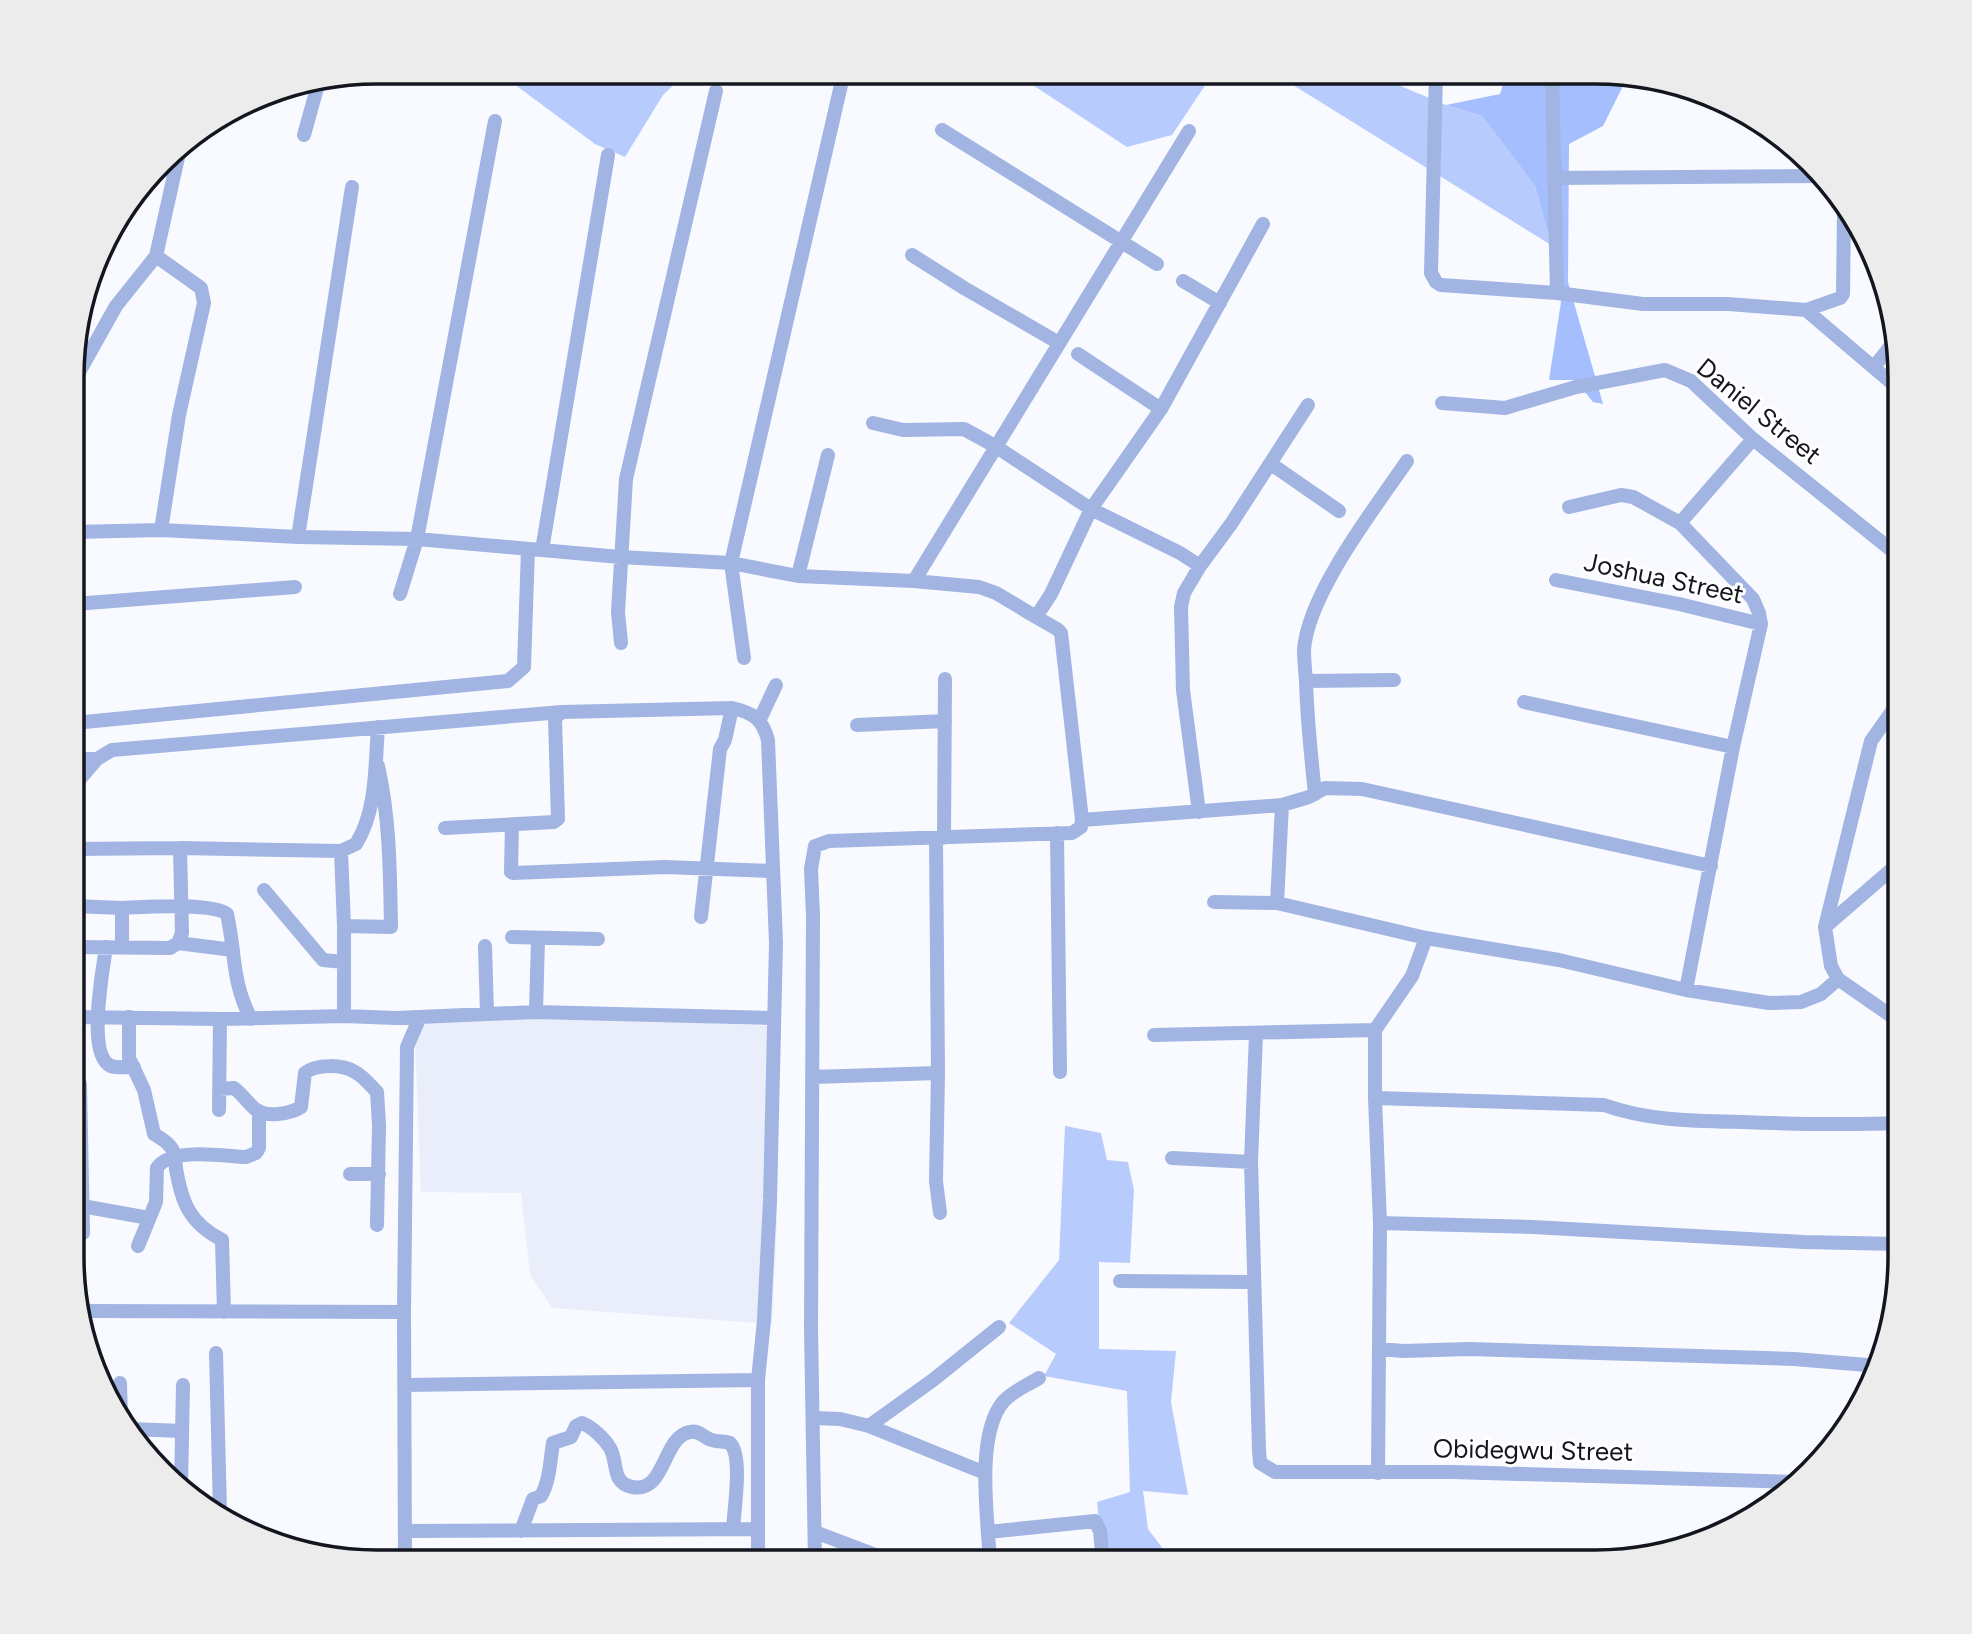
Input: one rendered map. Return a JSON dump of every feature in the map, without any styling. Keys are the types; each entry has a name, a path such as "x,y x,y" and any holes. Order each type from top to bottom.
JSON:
{"street":[{"path":"744,658 731,564 841,84"},
{"path":"1436,84 1432,278 1441,285 1557,293 1643,304 1728,304 1806,310 1840,298 1843,294 1844,222"},
{"path":"1552,84 1557,293"},
{"path":"304,135 316,91"},
{"path":"621,643 618,612 626,479 716,91"},
{"path":"400,594 417,539 495,121"},
{"path":"942,130 1157,264"},
{"path":"914,581 1189,131"},
{"path":"84,722 508,681 524,667 535,549 608,155"},
{"path":"85,362 116,306 156,256 177,164"},
{"path":"1554,178 1808,176"},
{"path":"298,537 352,187"},
{"path":"1036,617 1051,594 1091,509 1161,409 1263,224"},
{"path":"912,255 1059,343"},
{"path":"156,256 201,288 204,303 180,415 161,530"},
{"path":"1183,281 1220,303"},
{"path":"1806,310 1888,379"},
{"path":"1874,367 1886,352"},
{"path":"1078,354 1161,409"},
{"name":"Daniel Street","path":"1442,403 1505,408 1576,387 1665,370 1691,381 1753,439 1888,547"},
{"path":"1199,812 1183,690 1181,607 1184,593 1308,405"},
{"path":"873,423 903,430 964,429 995,446 1091,509 1180,553 1200,566"},
{"path":"1680,523 1753,439"},
{"path":"798,576 828,455"},
{"path":"1315,794 1304,649 1308,629 1318,602 1348,548 1407,461"},
{"path":"1271,464 1339,511"},
{"path":"1569,506 1621,495 1633,497 1680,523 1753,599 1759,613 1761,624 1733,747 1686,990"},
{"path":"84,532 161,530 298,537 417,539 731,564 798,576 979,587 996,593 1061,633 1082,820 1078,830 829,841 815,846 811,869 811,1328 815,1550"},
{"name":"Joshua Street","path":"1556,580 1679,604 1761,624"},
{"path":"84,603 295,587"},
{"path":"940,1213 936,1181 937,1073 945,678"},
{"path":"1306,681 1394,680"},
{"path":"760,719 776,685"},
{"path":"1524,702 1733,747"},
{"path":"701,917 719,749 732,708"},
{"path":"84,775 97,759 112,750 133,747 562,712 732,708 751,712 760,719 768,740 776,943 770,1200 758,1380 758,1550"},
{"path":"445,828 554,822 558,819 555,718 562,712"},
{"path":"1888,717 1871,741 1825,927 1829,961 1838,979 1888,1014"},
{"path":"857,725 945,721"},
{"path":"84,849 341,851 356,844 365,825 370,806 378,727"},
{"path":"344,926 391,927 389,836 385,796 376,756"},
{"path":"84,759 97,759"},
{"path":"1082,820 1282,806 1325,788 1336,787 1362,789 1711,866"},
{"path":"1277,904 1282,806"},
{"path":"512,825 513,873 708,867 772,871"},
{"path":"1057,833 1060,1072"},
{"path":"84,947 170,948 178,943 182,933 180,848"},
{"path":"341,851 344,1016"},
{"path":"1825,927 1888,872"},
{"path":"264,890 323,960 344,962"},
{"path":"1214,902 1277,904 1426,938 1559,960 1686,990 1769,1003 1801,1002 1821,994 1838,979"},
{"path":"84,906 180,907 221,910 227,914 236,985 251,1019"},
{"path":"122,908 122,947"},
{"path":"512,937 598,939"},
{"path":"1378,1473 1380,1223 1375,1030 1412,976 1426,938"},
{"path":"536,1013 538,939"},
{"path":"178,943 233,950"},
{"path":"485,946 488,1013"},
{"path":"106,947 97,1017 101,1056 111,1066 134,1067"},
{"path":"84,1017 396,1018 536,1013 773,1018"},
{"path":"129,1017 129,1058 144,1090 154,1134 170,1146 176,1155 181,1189 189,1212 197,1224 222,1240 224,1312"},
{"path":"405,1550 407,1046 420,1017"},
{"path":"396,1018 407,1046"},
{"path":"219,1019 219,1110"},
{"path":"1154,1035 1375,1030"},
{"path":"1120,1281 1253,1282 1251,1162 1256,1034"},
{"path":"219,1089 234,1088 259,1111 281,1113 295,1111 301,1107 305,1073 309,1069 328,1066 356,1072 377,1092 377,1224"},
{"path":"812,1077 937,1073"},
{"path":"1375,1098 1604,1105 1638,1115 1700,1121 1836,1125 1888,1123"},
{"path":"138,1246 156,1202 156,1168 159,1163 176,1155 246,1157 256,1153 259,1111"},
{"path":"379,1125 405,1125"},
{"path":"1171,1158 1251,1162"},
{"path":"350,1174 379,1174"},
{"path":"84,1206 149,1218"},
{"path":"1380,1223 1533,1227 1803,1242 1888,1244"},
{"name":"Obidegwu Street","path":"1253,1282 1260,1463 1268,1470 1510,1473 1782,1482"},
{"path":"90,1311 404,1312"},
{"path":"869,1426 933,1380 999,1327"},
{"path":"1379,1349 1470,1349 1794,1359 1867,1365"},
{"path":"216,1353 220,1504"},
{"path":"989,1550 985,1473 994,1420 1003,1401 1039,1378"},
{"path":"405,1385 758,1380"},
{"path":"120,1383 120,1398"},
{"path":"181,1474 183,1385"},
{"path":"814,1418 840,1419 869,1426 985,1473"},
{"path":"521,1531 530,1504 544,1492 552,1465 553,1443 571,1437 576,1426 582,1423 590,1427 610,1448 615,1472 624,1484 633,1488 649,1484 662,1468 676,1440 686,1433 697,1432 709,1439 730,1443 735,1448 737,1460 733,1529"},
{"path":"141,1429 182,1431"},
{"path":"988,1532 1095,1521 1100,1531 1102,1550"},
{"path":"405,1531 758,1529"},
{"path":"815,1532 862,1550"}],"shaded area":[{"path":"514,84 674,84 663,95 625,157 595,144"},
{"path":"1031,84 1206,84 1172,135 1127,147"},
{"path":"1291,84 1396,84 1446,105 1482,116 1535,186 1551,245"},
{"path":"1503,84 1623,86 1603,126 1569,144 1568,282 1603,404 1593,402 1575,380 1549,380 1561,302 1551,245 1535,186 1482,116 1446,105 1500,94"},
{"path":"609,1018 770,1026 777,1040 777,1219 772,1324 552,1308 530,1274 521,1193 421,1192 415,1043 424,1025 444,1019"},
{"path":"1065,1126 1101,1133 1107,1160 1128,1162 1134,1190 1130,1263 1099,1262 1099,1349 1176,1351 1171,1402 1188,1495 1143,1491 1148,1529 1164,1550 1102,1548 1097,1502 1130,1492 1127,1391 1044,1376 1056,1354 1009,1323 1059,1260"}]}
